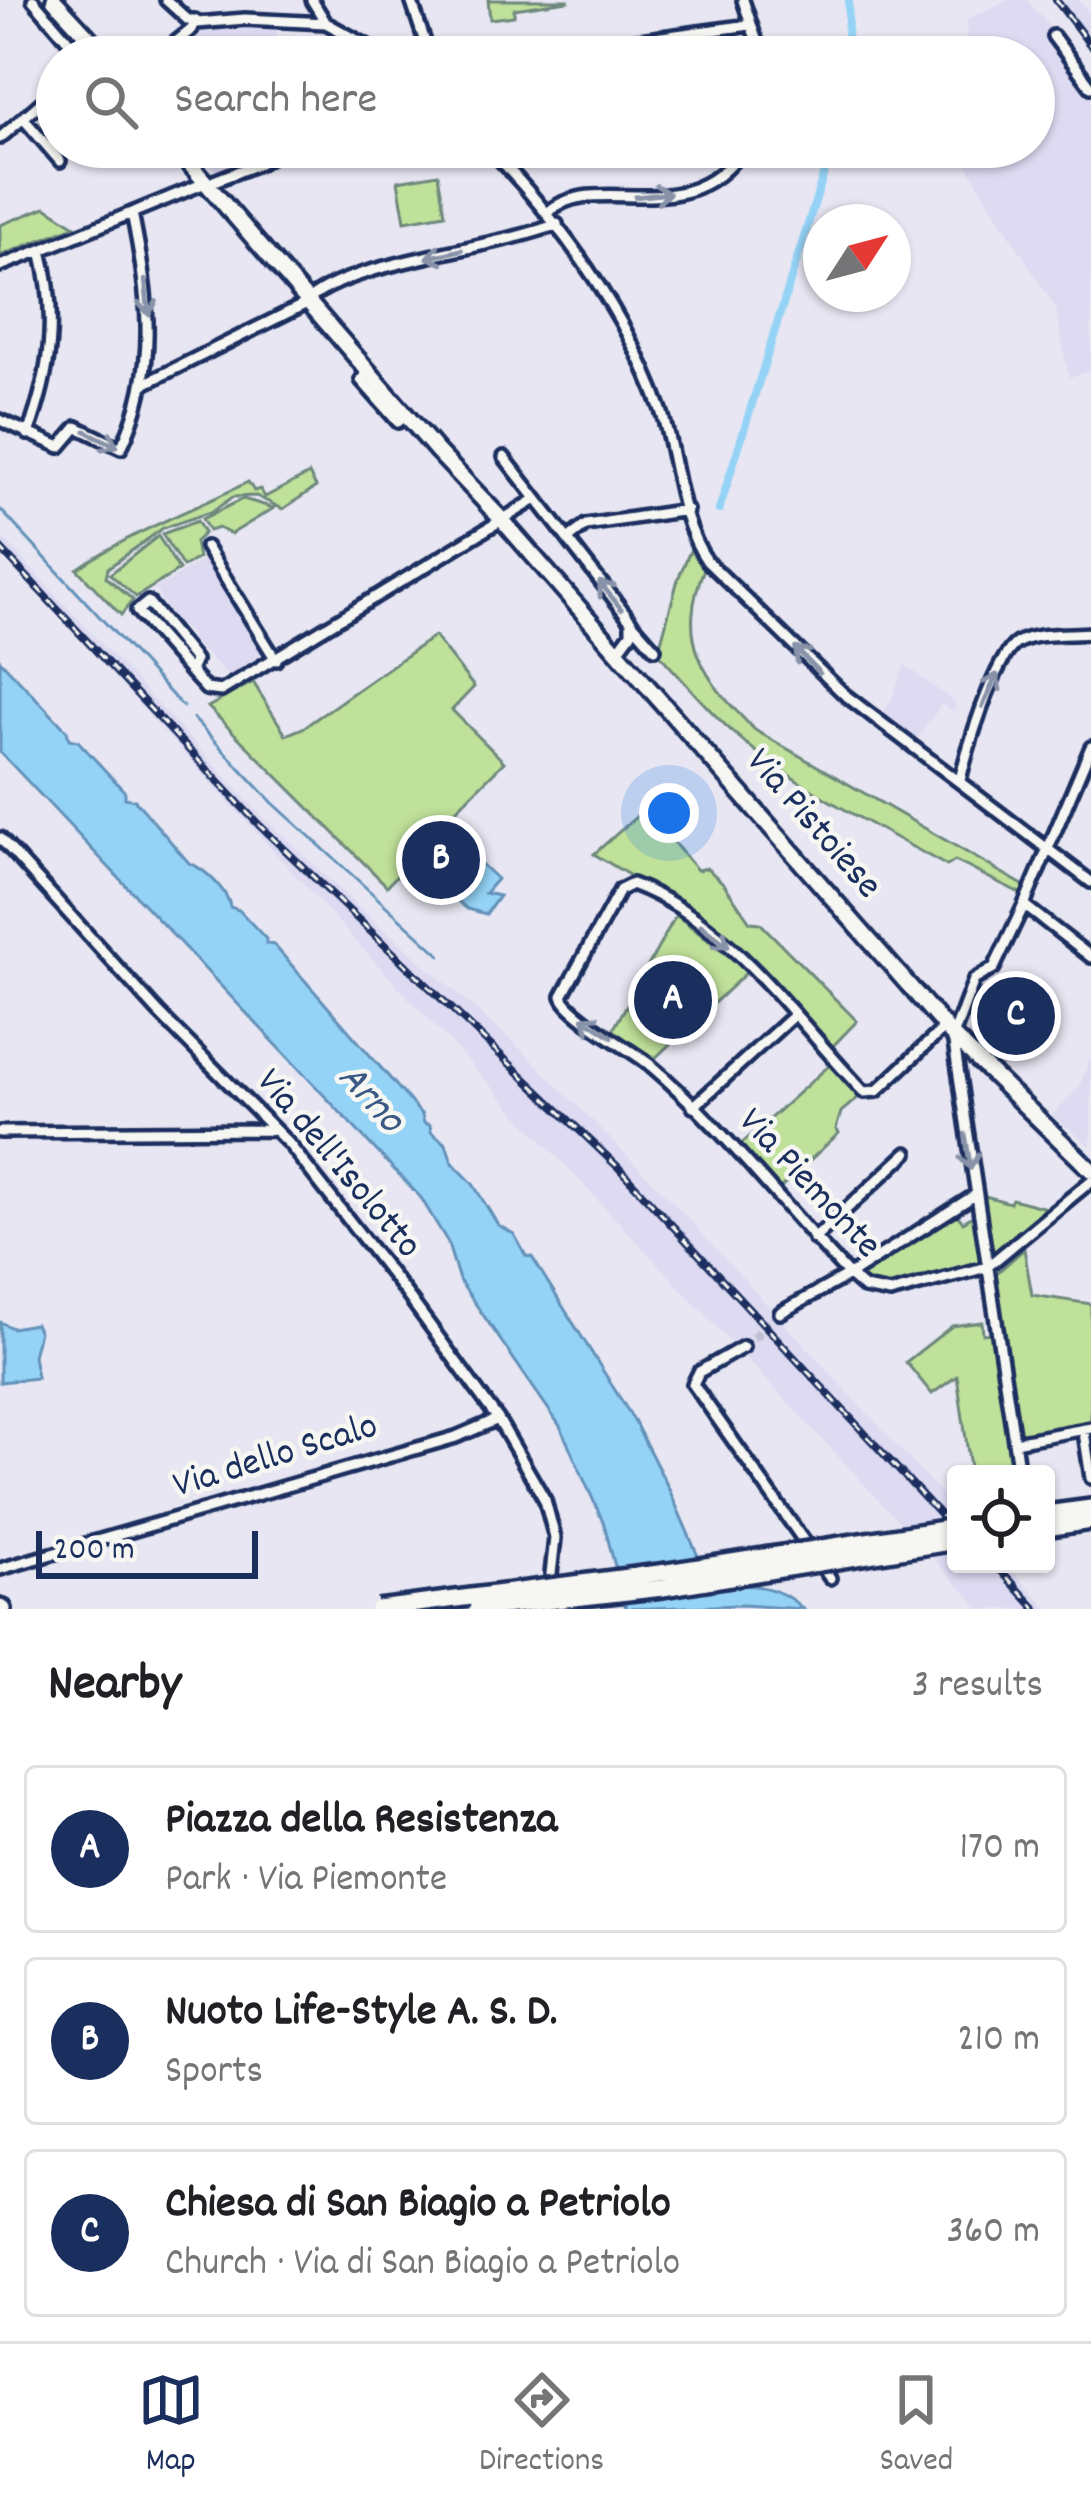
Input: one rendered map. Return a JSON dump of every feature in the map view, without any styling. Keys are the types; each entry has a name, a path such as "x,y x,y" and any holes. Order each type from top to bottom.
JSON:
{"highway":[{"path":"1055,1513 1091,1508"},
{"path":"1055,1527 1091,1521"},
{"path":"377,1609 668,1572 947,1528"},
{"path":"477,1609 663,1588 947,1542"}],"main road":[{"path":"50,0 79,36"},
{"path":"50,0 86,36"},
{"name":"Via Pistoiese","path":"196,168 210,182"},
{"name":"Via Pistoiese","path":"200,168 493,504 499,517"},
{"name":"Via Pistoiese","path":"310,298 407,415 949,1032 1091,1170"}],"street":[{"path":"33,0 64,36"},
{"path":"166,0 191,24"},
{"path":"312,0 326,22"},
{"path":"411,0 423,36"},
{"path":"742,0 754,36"},
{"path":"180,36 191,24 245,19 326,22 351,36"},
{"path":"669,36 750,25"},
{"path":"1055,39 1091,86"},
{"path":"0,138 36,107"},
{"path":"23,118 36,133"},
{"path":"0,266 247,168"},
{"path":"507,168 548,212 640,357 663,418 699,549 707,561 823,676 1091,882"},
{"path":"548,212 559,204 585,199 650,197 704,186 728,168"},
{"path":"0,420 60,447 77,427 121,448 144,384 149,315 132,213"},
{"path":"144,384 374,270 556,224"},
{"path":"28,434 44,388 52,340 52,302 41,250"},
{"path":"504,458 655,649"},
{"path":"194,676 195,660 148,602 136,611 194,676 206,688 221,691 499,517 536,500"},
{"path":"569,538 586,524 687,510"},
{"path":"206,548 276,660"},
{"path":"617,652 633,624"},
{"path":"960,781 969,742 1010,648 1023,640 1091,633"},
{"path":"693,1107 795,1013 869,1094 949,1032 974,980 993,969 1090,751"},
{"name":"Via dell'Isolotto","path":"0,838 275,1131 498,1419 545,1500 555,1538 550,1574"},
{"name":"Via Piemonte","path":"795,1013 711,932 636,886 620,890 562,996 563,1003 641,1058 693,1107 864,1288 890,1293 987,1267 1091,1181"},
{"path":"1024,905 1091,957"},
{"path":"949,1032 1018,1465"},
{"path":"0,1132 275,1131"},
{"path":"814,1239 907,1153"},
{"path":"780,1312 849,1275 975,1195"},
{"path":"743,1347 701,1371 693,1384 830,1578"},
{"name":"Via dello Scalo","path":"0,1569 457,1437 498,1419"},
{"path":"1014,1442 1088,1430 1091,1478"}],"shaded area":[{"path":"1009,0 1027,0 1091,76 1091,370 1069,377 1056,309 968,168 1055,168 1055,36 967,36 967,19"},
{"path":"1052,0 1079,0 1091,16 1091,51"},
{"path":"275,24 278,36 192,36 205,26"},
{"path":"0,535 264,818 524,1052 668,1197 947,1500 947,1573 373,960 0,552"},
{"path":"208,557 270,656 232,679 176,624 155,589"},
{"path":"905,665 956,704 954,711 941,705 915,741 880,716"},
{"path":"1091,1057 1091,1146 1052,1115 1078,1089"},
{"path":"947,1573 1014,1573 1048,1609 981,1609"}],"green space":[{"path":"488,0 568,1 514,9 514,16 490,19"},
{"path":"438,174 445,214 405,221 398,181"},
{"path":"46,207 75,226 0,256 0,225"},
{"path":"309,474 316,487 283,509 256,496 233,497 213,511 163,528 108,568 106,577 133,600 121,615 77,569 248,482 265,497"},
{"path":"243,499 274,508 231,534 218,528 209,531 202,519"},
{"path":"197,521 204,533 195,542 198,558 183,567 162,534"},
{"path":"158,536 179,570 136,597 110,574"},
{"path":"690,551 705,566 693,616 699,656 736,711 755,730 1028,888 1024,895 955,861 947,866 837,805 759,754 715,715 658,653"},
{"path":"434,636 474,687 452,710 504,762 416,850 387,886 208,707 253,682 286,735 303,728"},
{"path":"645,809 697,870 707,868 724,884 750,922 760,923 857,1021 831,1048 751,959 707,922 594,854"},
{"path":"676,915 748,971 653,1060 613,1030"},
{"path":"832,1063 860,1096 841,1112 839,1133 778,1190 738,1147"},
{"path":"978,1194 1010,1203 1012,1199 1046,1208 993,1253"},
{"path":"957,1215 963,1222 973,1216 981,1257 978,1263 900,1286 870,1283 858,1276"},
{"path":"1024,1249 1032,1295 1091,1304 1091,1425 1024,1436 1015,1426 993,1276"},
{"path":"982,1322 983,1334 995,1333 1014,1465 970,1465 957,1376 932,1394 906,1362 952,1326"}],"water":[{"name":"Arno","path":"0,660 67,731 69,739 78,741 125,792 125,798 135,800 189,863 214,881 230,907 239,910 266,944 274,945 446,1144 452,1162 473,1184 498,1225 514,1234 526,1256 532,1257 633,1419 708,1579 717,1586 774,1590 803,1609 742,1605 626,1609 604,1524 560,1426 459,1280 447,1241 421,1198 0,752"},
{"path":"481,864 497,879 485,893 499,896 486,914 467,909 453,897"},
{"path":"0,1322 12,1328 35,1324 39,1332 33,1356 37,1378 0,1382"}],"waterway":[{"path":"847,36 849,0"},
{"path":"719,510 825,168"},
{"path":"0,509 183,707"},
{"path":"193,718 273,803 440,955"}],"tunnel":[{"path":"743,1347 780,1313"}],"railway":[{"path":"1056,0 1091,46"},
{"path":"0,548 259,825 618,1167 947,1522"},
{"path":"1003,1573 1036,1609"}],"place":[{"name":"Nuoto Life-Style A. S. D.","path":"441,860"},
{"name":"Piazza della Resistenza","path":"673,1000"},
{"name":"Chiesa di San Biagio a Petriolo","path":"1016,1016"}]}
